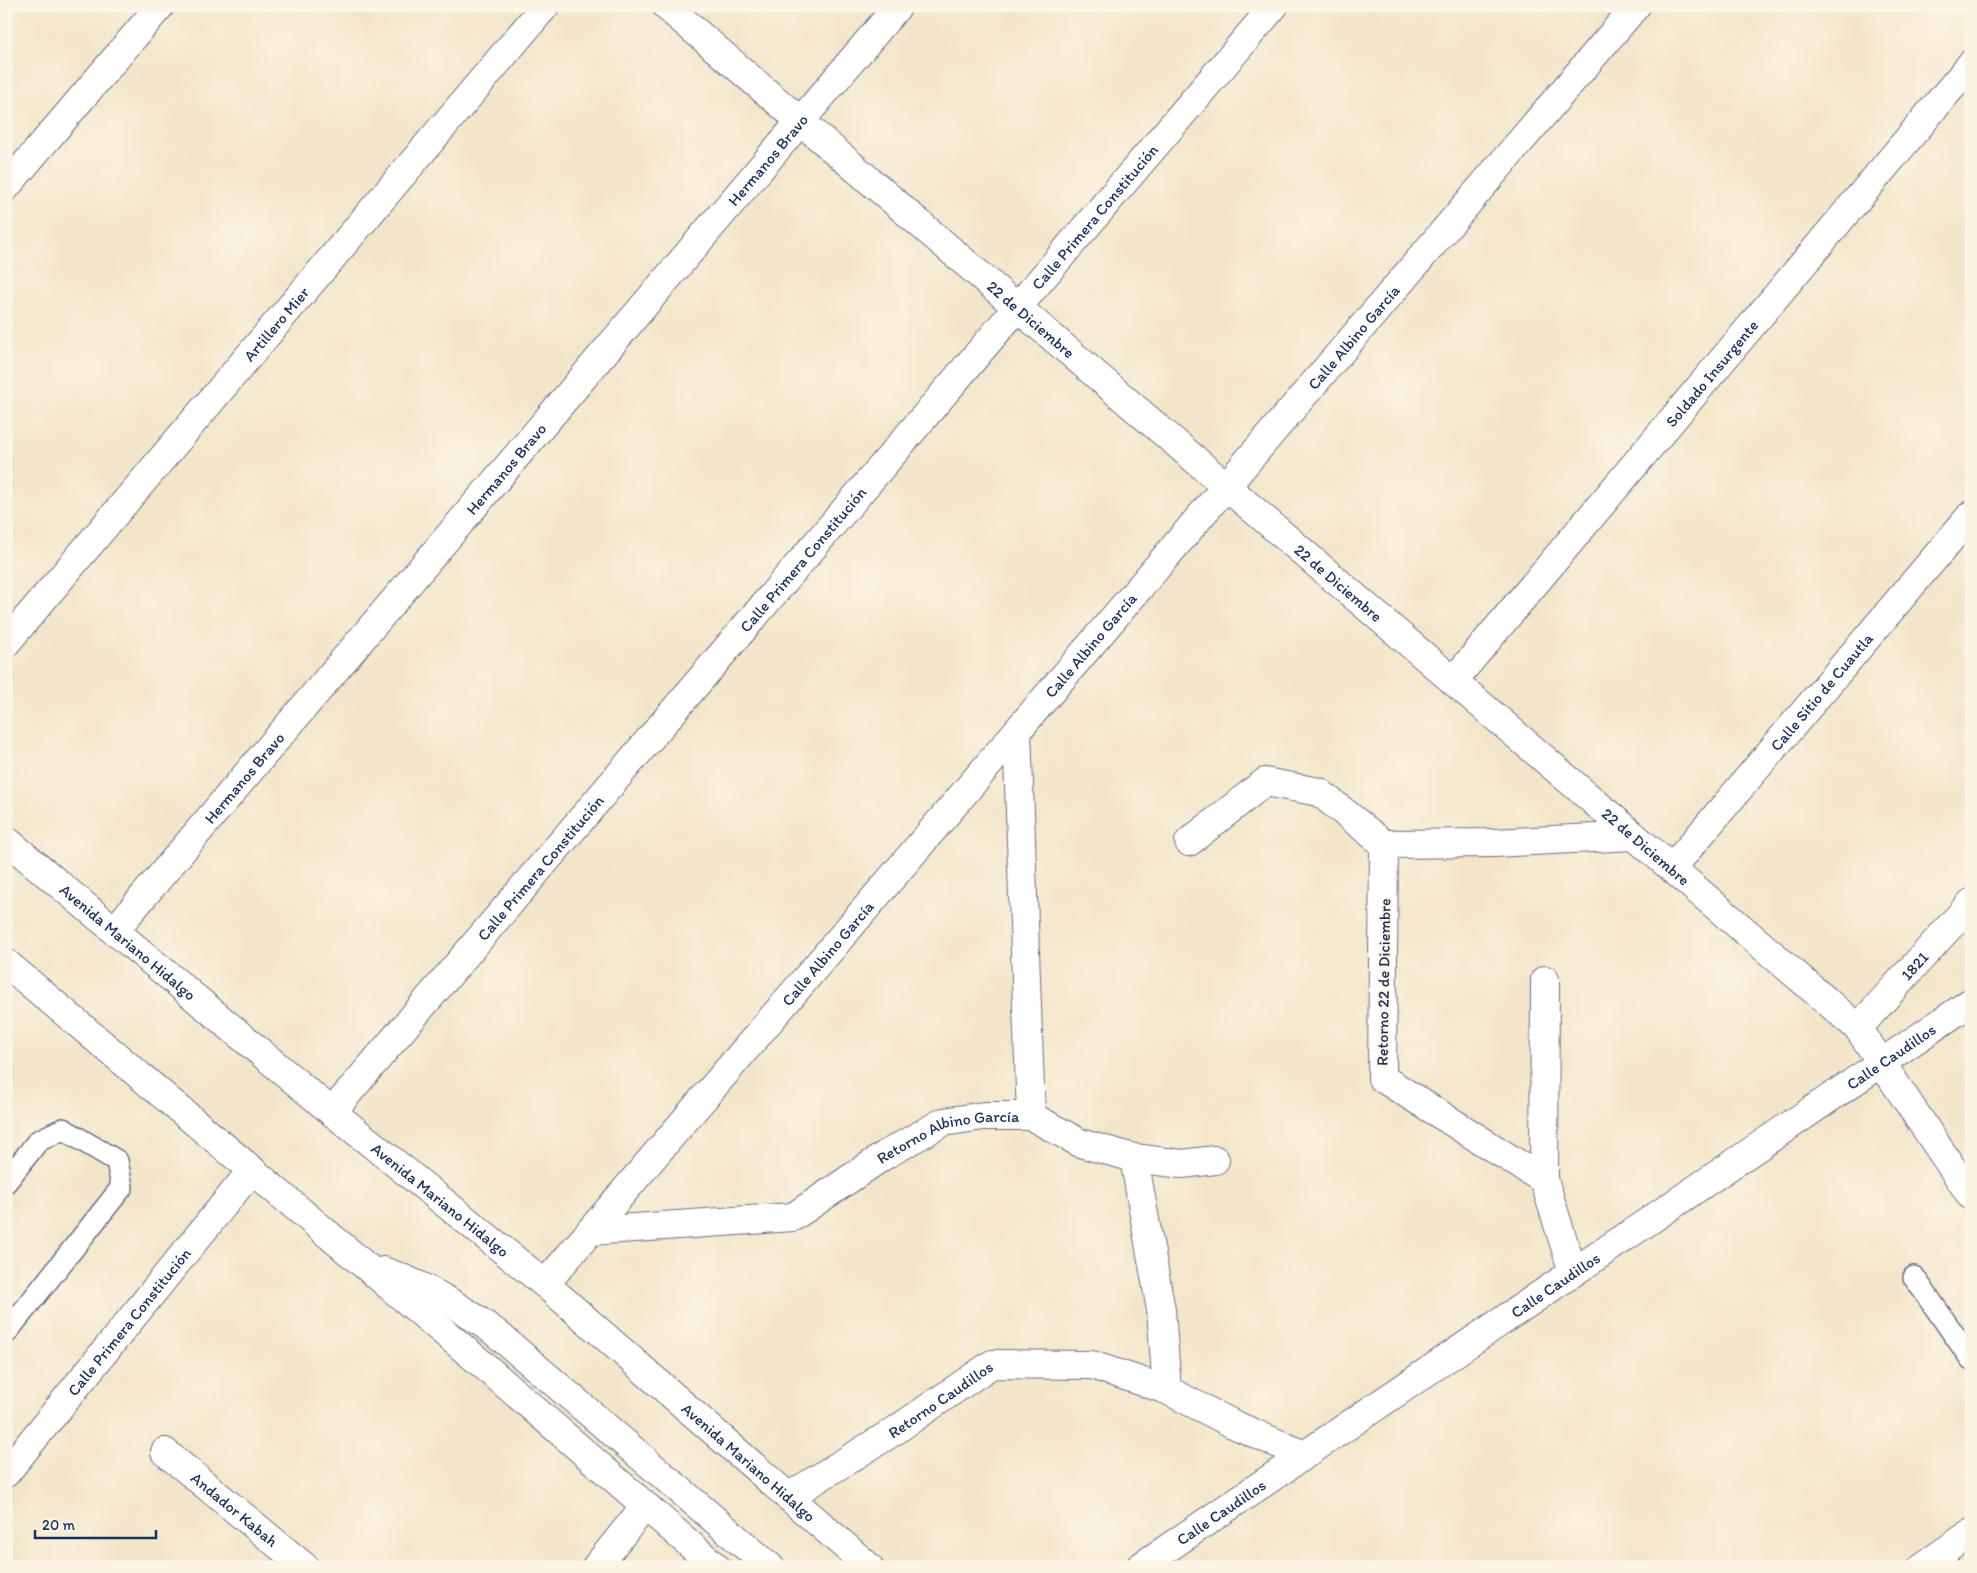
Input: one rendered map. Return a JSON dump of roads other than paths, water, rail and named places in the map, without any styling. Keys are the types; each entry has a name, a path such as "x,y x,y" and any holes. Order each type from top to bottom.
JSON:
{"street":[{"path":"6,187 160,6"},
{"name":"Artillero Mier","path":"6,642 545,6"},
{"name":"22 de Diciembre","path":"666,6 1858,1028 1971,1196"},
{"name":"Hermanos Bravo","path":"114,931 898,6"},
{"name":"Calle Primera Constitución","path":"332,1112 1274,6"},
{"name":"Calle Albino García","path":"545,1284 1636,6"},
{"name":"Soldado Insurgente","path":"1453,681 1971,64"},
{"name":"Calle Sitio de Cuautla","path":"1672,868 1971,515"},
{"name":"Retorno Albino García","path":"591,1230 793,1217 885,1155 943,1122 984,1116 1030,1116 1017,731"},
{"path":"1189,842 1265,782 1319,792 1384,844 1494,843 1634,836"},
{"name":"Avenida Mariano Hidalgo","path":"6,840 332,1112 545,1284 869,1567"},
{"name":"Retorno 22 de Diciembre","path":"1384,844 1382,1078 1544,1180"},
{"name":"1821","path":"1858,1028 1971,903"},
{"path":"6,962 363,1264 716,1567"},
{"path":"1545,980 1544,1180 1573,1272"},
{"name":"Calle Caudillos","path":"1140,1567 1971,1002"},
{"path":"1030,1116 1080,1143 1134,1158 1182,1164 1216,1160"},
{"path":"1134,1158 1161,1310 1167,1390"},
{"name":"Calle Primera Constitución","path":"6,1473 252,1170"},
{"path":"363,1264 400,1277 467,1311 496,1333 770,1567"},
{"name":"Retorno Caudillos","path":"788,1497 896,1430 992,1364 1092,1365 1167,1390 1234,1424 1304,1456"},
{"name":"Andador Kabah","path":"164,1452 305,1567"},
{"path":"596,1567 645,1506"},
{"path":"1922,1567 1971,1532"}],"lane":[{"path":"6,1182 38,1141 63,1129 117,1161 122,1187 6,1333"},
{"path":"1914,1278 1971,1359"}]}
